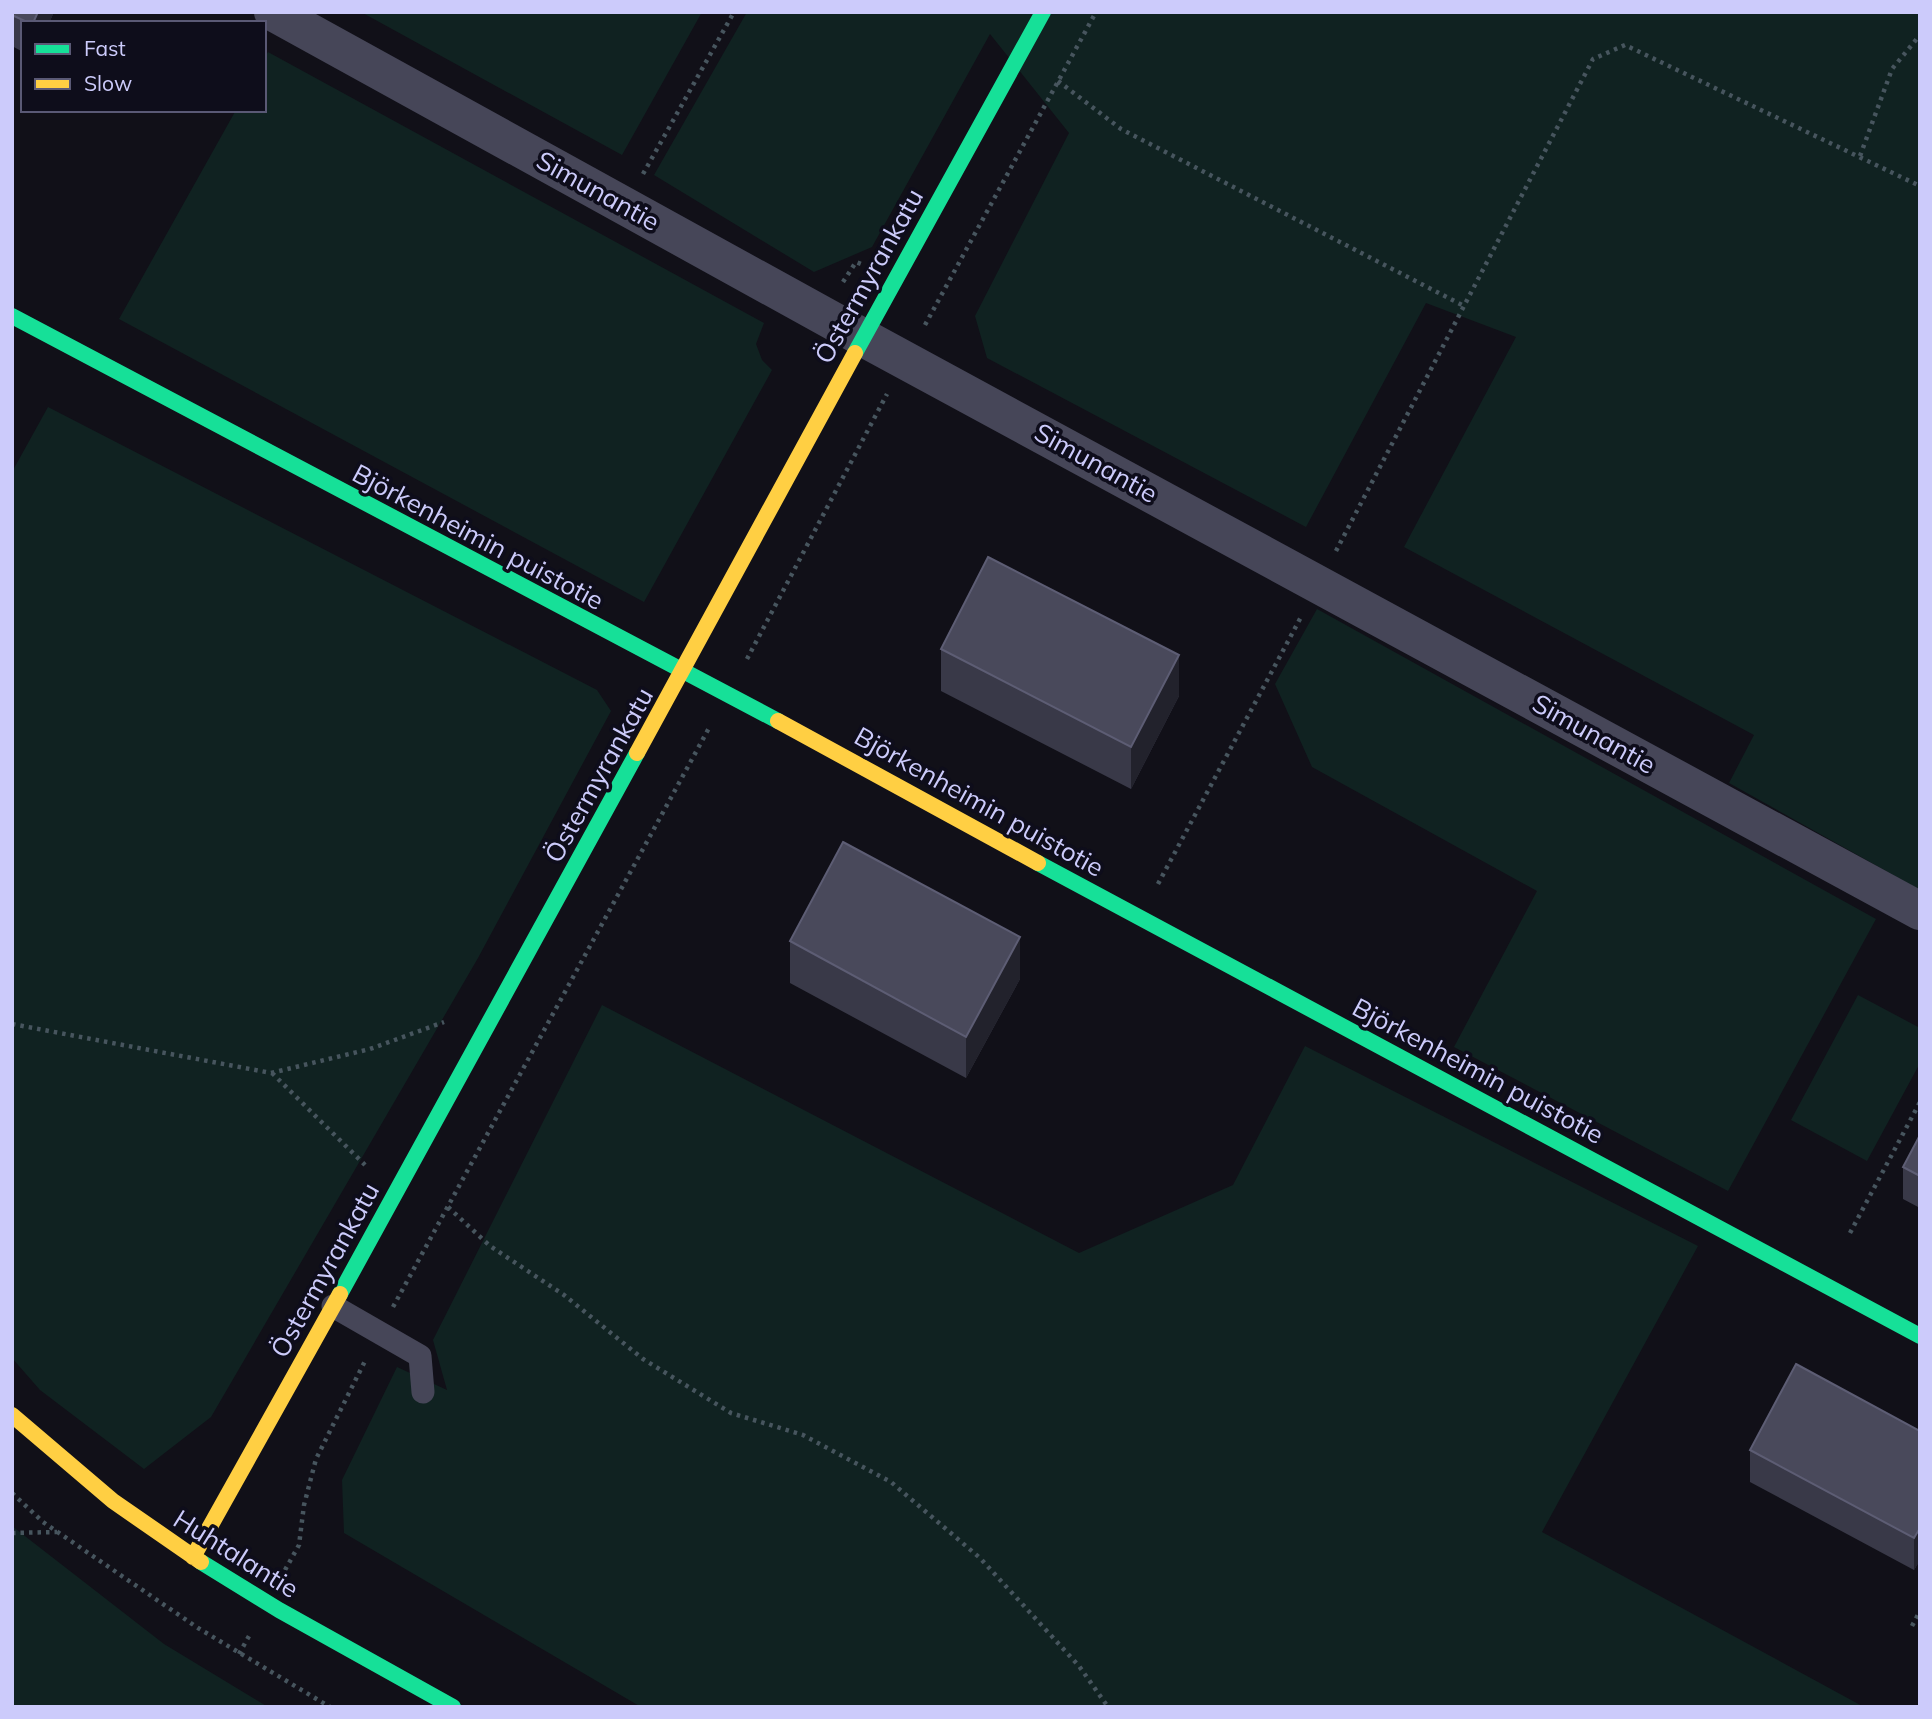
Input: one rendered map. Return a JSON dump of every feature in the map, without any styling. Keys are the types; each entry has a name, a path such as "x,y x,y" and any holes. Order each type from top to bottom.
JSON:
{"street":[{"name":"Simunantie","path":"273,12 862,337 1920,911"},
{"name":"Östermyrankatu","path":"193,1557 490,1025 684,671 862,337 1043,12"},
{"name":"Björkenheimin puistotie","path":"12,316 603,631 728,694 1920,1336"},
{"name":"Huhtalantie","path":"12,1415 137,1521 267,1604 453,1707"}],"lane":[{"path":"333,1306 420,1356 423,1392"}],"path":[{"path":"625,205 734,12"},
{"path":"239,1654 299,1545 304,1504 316,1459 379,1333 1096,12"},
{"path":"1860,156 1892,69 1920,35"},
{"path":"1140,918 1319,584 1592,59 1625,46 1920,186"},
{"path":"1058,81 1121,129 1464,306"},
{"path":"12,1024 271,1073 370,1049 441,1022 490,1025"},
{"path":"271,1073 395,1195"},
{"path":"1850,1233 1920,1102"},
{"path":"448,1207 490,1246 564,1295 643,1359 731,1413 803,1435 891,1482 980,1558 1079,1666 1108,1707"},
{"path":"12,1493 57,1532 239,1654 330,1707"},
{"path":"12,1533 57,1532"},
{"path":"1912,1626 1920,1611"}],"shaded area":[{"path":"361,12 702,12 622,155"},
{"path":"747,12 1920,12 1920,890 1729,783 1754,735 1404,547 1516,337 1426,303 1306,527 987,358 975,316 1069,133 990,34 872,247 814,272 654,175"},
{"path":"268,52 764,323 756,344 762,360 772,370 644,602 119,319 235,112 266,112"},
{"path":"48,407 597,690 611,711 478,958 211,1417 144,1469 40,1390 12,1358 12,472"},
{"path":"1317,609 1876,919 1728,1191 1454,1047 1537,891 1312,767 1275,684"},
{"path":"1858,995 1920,1028 1920,1063 1867,1161 1791,1120"},
{"path":"602,1005 1079,1253 1233,1185 1305,1046 1698,1246 1542,1532 1864,1707 641,1707 344,1533 342,1480 397,1367 447,1390 433,1340"},
{"path":"12,1526 164,1644 268,1707 12,1707"}],"building":[{"path":"12,12 38,12 34,21 25,21 12,15"},
{"path":"988,557 1179,655 1131,747 941,649"},
{"path":"843,842 1020,937 966,1037 790,941"},
{"path":"1920,1135 1920,1176 1903,1167"},
{"path":"1796,1364 1920,1431 1920,1528 1914,1538 1750,1450"}],"traffic: fast":[{"path":"855,353 1043,12"},
{"path":"12,316 778,721"},
{"path":"340,1294 637,753"},
{"path":"1038,863 1920,1336"},
{"path":"201,1562 279,1610 453,1707"}],"traffic: slow":[{"path":"637,753 855,353"},
{"path":"778,721 1038,863"},
{"path":"193,1557 340,1294"},
{"path":"12,1415 113,1501 201,1562"}]}
